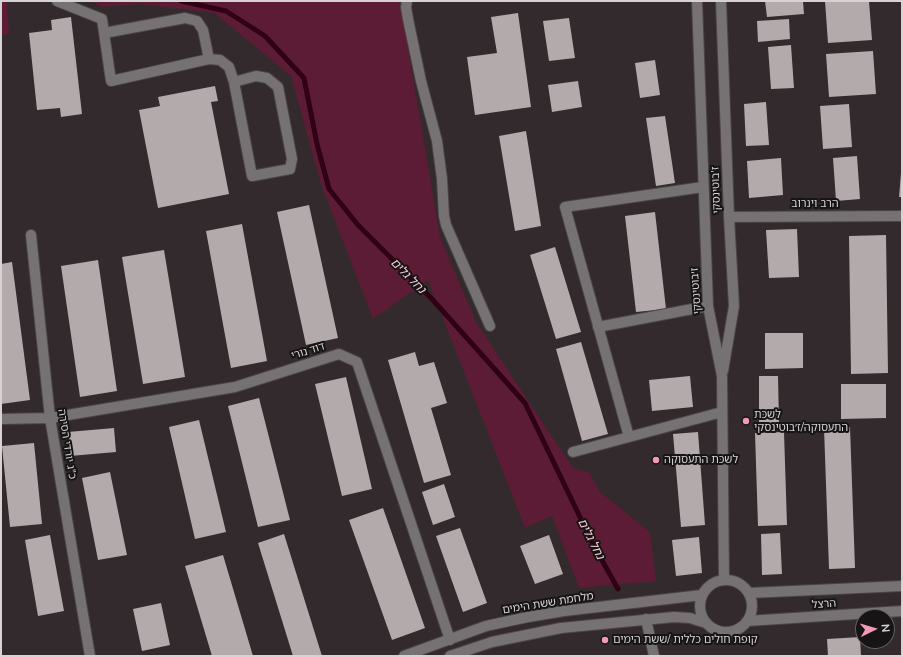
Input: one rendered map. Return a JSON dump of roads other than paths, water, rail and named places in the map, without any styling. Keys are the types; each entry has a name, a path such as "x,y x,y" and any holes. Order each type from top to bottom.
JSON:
{"street":[{"path":"57,1 102,19 111,81 209,59 220,60 229,67 234,82 252,176 290,169 292,159 278,87 267,78 256,76 234,82"},
{"path":"407,1 406,8 421,81 437,141 446,225 490,326"},
{"name":"ז׳בוטינסקי","path":"697,1 708,306 722,376 724,579"},
{"name":"ז'בוטינסקי","path":"722,1 729,217 734,306 722,376"},
{"path":"104,33 185,18 197,21 203,30 209,59"},
{"path":"629,437 565,207 703,187"},
{"name":"הרב וינרוב","path":"729,217 902,216"},
{"name":"כ\"ג יורדי הסירה","path":"31,235 50,418 90,656"},
{"path":"598,327 708,306"},
{"name":"דוד נורי","path":"1,419 50,418 235,386 339,354 357,362 450,640"},
{"path":"573,452 722,412"},
{"path":"724,579 730,580 741,584 749,593 752,600 752,608 747,621 741,627 727,632 712,628 702,617 700,603 702,595 704,590 713,582 724,579"},
{"name":"הרצל","path":"749,593 902,586"},
{"name":"מלחמת ששת הימים","path":"404,656 486,626 528,617 564,611 702,595"},
{"name":"הרצל","path":"747,621 902,611"},
{"path":"450,656 492,642 561,628 674,617 690,618 706,623"},
{"path":"646,619 654,656"}],"waterway":[{"name":"נחל גלים","path":"181,1 226,11 265,36 304,78 317,144 329,189 358,225 432,299 525,403 593,544 618,589"}],"place":[{"name":"לשכת התעסוקה/ז׳בוטינסקי","path":"746,421"},
{"name":"לשכת התעסוקה","path":"656,460"},
{"name":"קופת חולים כללית /ששת הימים","path":"605,640"}]}
